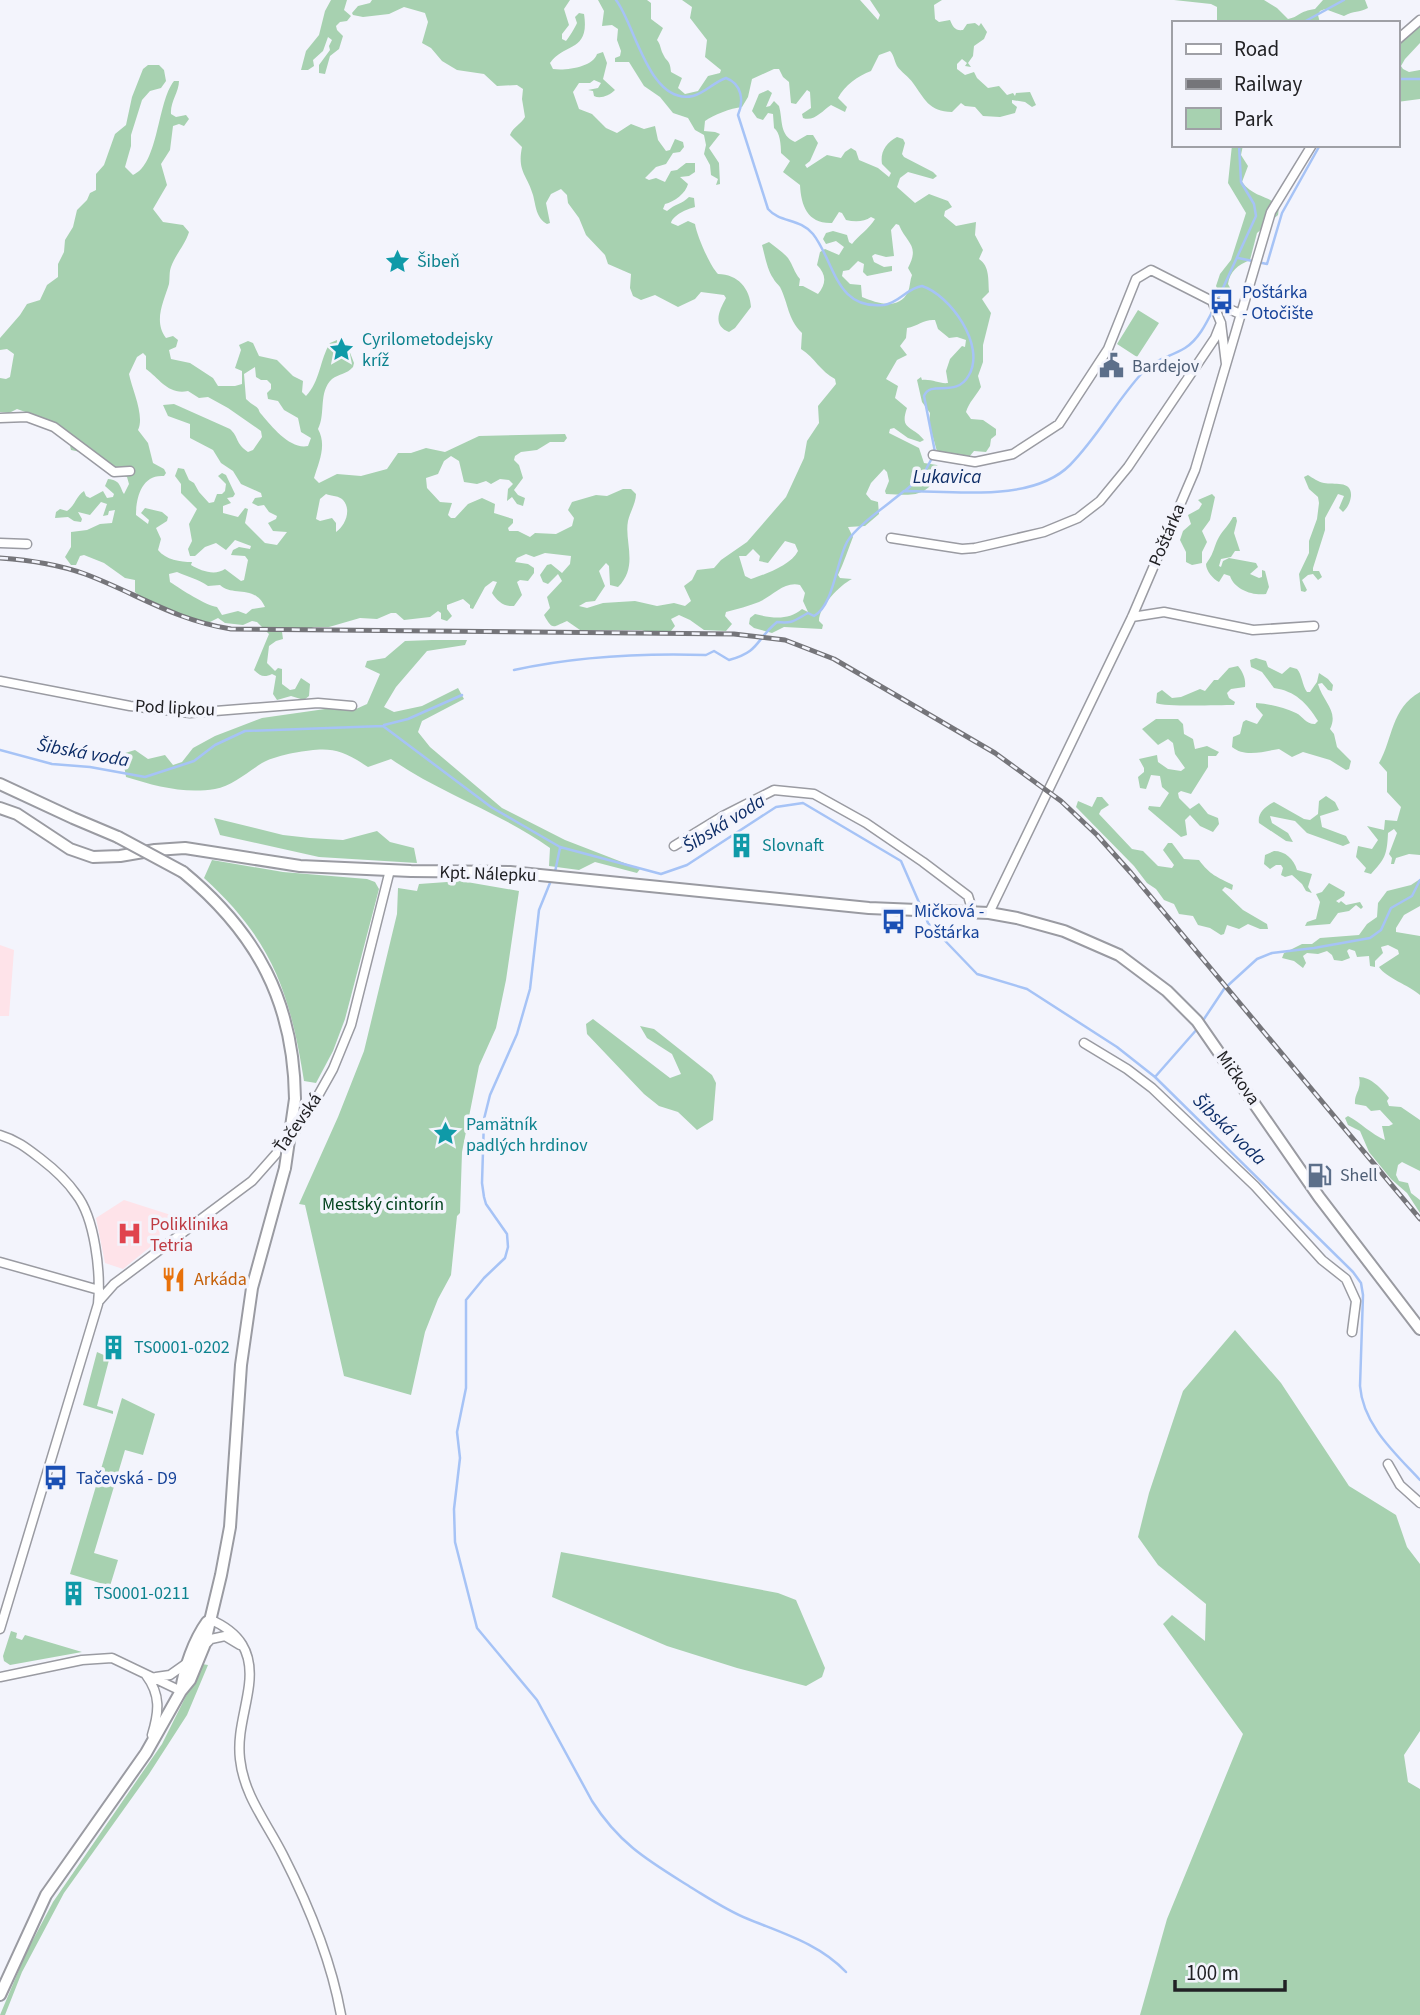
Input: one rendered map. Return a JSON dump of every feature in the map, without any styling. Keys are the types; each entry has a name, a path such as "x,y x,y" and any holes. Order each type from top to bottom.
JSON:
{"main road":[{"path":"0,784 118,837 183,872 223,908 240,928 274,988 292,1049 295,1099 285,1168 252,1288 245,1329 230,1527 204,1647 190,1680 181,1690 146,1753 46,1895 0,1994"},
{"name":"Kpt. Nálepku","path":"0,808 17,814 70,849 93,857 120,856 169,848 204,850 300,866 539,875 913,910 989,913"},
{"name":"Mičkova","path":"989,913 1058,929 1119,955 1167,991 1199,1023 1320,1197 1420,1329"},
{"path":"181,1690 183,1676 202,1629 209,1619"}],"street":[{"path":"1399,38 1420,20"},
{"name":"Poštárka","path":"989,913 1132,617 1195,470 1271,212 1311,147"},
{"path":"933,455 975,462 1013,454 1059,424 1108,349 1136,279 1151,270 1240,314"},
{"path":"1212,301 1221,323 1226,370"},
{"path":"891,538 962,549 975,548 1044,532 1078,518 1100,501 1128,467 1215,338 1221,323"},
{"path":"0,418 27,417 54,427 114,472 130,471"},
{"path":"0,543 27,544"},
{"path":"1132,617 1164,612 1253,630 1314,626"},
{"name":"Pod lipkou","path":"0,681 130,706 190,713 318,703 352,706"},
{"path":"674,846 723,816 774,790 814,794 866,823 923,862 968,896 973,912"},
{"name":"Ťačevská","path":"98,1304 114,1284 252,1181 291,1137 333,1069 351,1025 390,870"},
{"path":"1084,1043 1134,1074 1172,1106 1255,1186 1322,1260 1346,1279 1356,1301 1352,1332"},
{"name":"Ťačevská","path":"0,1135 16,1140 78,1195 92,1231 99,1290 98,1304 0,1629"},
{"path":"0,1262 99,1290"},
{"path":"1388,1464 1400,1485 1420,1503"},
{"path":"209,1619 234,1633 247,1651 250,1675 239,1742 245,1783 316,1925 341,2015"},
{"path":"204,1647 211,1639 225,1636 247,1651"},
{"path":"0,1677 104,1658 116,1659 181,1690"},
{"path":"148,1675 170,1675 189,1662"},
{"path":"146,1753 159,1708 148,1675"}],"shaded area":[{"path":"0,945 14,950 9,1016 0,1016"},
{"name":"Poliklinika Tetria","path":"124,1200 174,1216 159,1226 160,1239 123,1269 105,1263 96,1218"}],"green space":[{"path":"331,0 347,0 344,10 351,16 336,26 343,36 339,49 330,56 325,74 319,73 319,65 330,50 332,40 328,37 323,51 313,60 314,66 301,70 306,51 319,35 325,11"},
{"path":"372,0 570,0 564,9 569,25 562,34 562,39 566,41 570,35 577,23 575,17 579,13 584,14 583,35 575,45 556,56 550,63 553,69 572,69 585,65 603,52 607,63 603,79 615,90 596,97 593,91 588,90 598,88 601,83 594,80 590,83 579,83 573,92 579,109 592,114 606,128 617,133 631,124 644,129 655,126 658,140 666,151 670,150 675,139 683,142 684,147 680,152 673,153 666,164 656,167 645,178 656,178 665,182 671,171 686,163 695,163 695,172 680,177 688,184 685,191 665,204 663,209 667,211 689,197 694,198 695,207 677,215 671,223 678,226 688,221 695,224 704,250 718,274 731,277 742,284 751,307 735,328 729,332 720,326 718,317 726,298 724,295 701,292 695,299 678,307 655,295 641,300 633,296 630,288 631,274 608,264 605,255 586,235 579,218 568,203 567,195 561,189 551,194 546,203 550,223 543,221 522,168 522,147 510,135 525,117 523,89 517,85 497,86 484,74 457,70 442,61 431,48 422,43 428,22 425,13 404,7 389,14 363,17 353,15 358,6"},
{"path":"598,0 647,0 651,3 651,19 663,28 657,40 671,72 682,78 678,88 685,94 698,91 708,76 720,73 721,70 705,57 707,40 690,18 692,7 682,0 860,0 878,20 880,15 870,0 942,0 934,5 935,19 939,22 950,20 955,28 960,30 967,24 975,23 979,26 981,23 987,32 984,39 974,46 973,56 968,63 971,67 965,66 967,63 962,59 957,64 957,69 965,75 974,72 988,88 999,86 1007,95 1030,92 1036,105 1032,107 1025,102 1012,100 1017,107 1015,113 1000,117 983,116 975,107 961,103 952,112 938,110 928,103 899,68 890,51 879,55 871,71 852,82 841,93 838,98 847,107 845,112 831,105 807,119 803,118 802,114 811,108 810,92 807,90 796,104 791,103 789,82 779,69 774,69 752,79 748,97 742,107 722,112 705,121 704,131 720,134 709,148 719,163 720,184 716,185 718,179 711,175 710,165 704,154 704,135 695,130 688,118 673,113 660,97 644,86 629,62 615,62 621,51 617,40 618,29 612,25 602,26 604,11"},
{"path":"1174,0 1264,0 1288,19 1315,9 1323,0 1365,0 1368,8 1344,16 1325,9 1318,15 1320,21 1217,21 1217,7"},
{"path":"1420,24 1420,43 1401,66 1409,72 1420,70 1420,99 1399,102 1399,42"},
{"path":"148,65 159,65 164,70 166,81 161,88 150,91 142,100 125,167 133,175 142,169 148,159 168,91 174,81 179,81 171,114 176,117 186,115 189,119 184,126 173,126 170,150 161,164 167,185 153,209 163,222 183,225 189,232 171,267 160,318 166,338 173,336 178,340 176,347 169,350 171,359 190,363 213,378 218,386 235,386 242,384 242,371 235,368 241,350 239,345 248,341 253,343 259,356 277,360 293,376 303,381 302,392 306,396 314,384 330,343 337,340 340,353 349,350 353,367 332,379 325,390 318,429 322,447 314,478 319,483 337,474 361,476 387,469 398,453 411,453 426,448 445,452 479,436 565,434 567,438 564,442 550,442 537,450 521,452 515,456 514,460 519,465 523,478 514,490 525,498 523,506 517,504 512,497 507,501 508,489 513,484 509,480 500,479 491,484 486,481 477,484 464,482 459,461 451,456 444,461 438,474 426,478 427,488 440,502 452,503 448,515 451,518 455,518 468,504 482,498 495,504 494,513 513,519 509,531 518,531 530,537 535,533 556,534 572,526 574,518 568,510 572,502 631,489 636,494 627,529 628,571 618,587 610,585 609,566 606,563 599,571 605,586 595,601 579,606 587,608 603,603 635,601 657,606 674,603 685,606 691,601 684,586 692,580 697,570 714,568 747,542 786,497 804,458 807,441 819,423 818,406 836,384 835,379 801,349 802,333 791,317 780,287 769,271 762,245 769,242 784,254 800,279 799,286 818,294 824,279 817,265 820,252 825,249 839,255 844,247 836,241 826,244 823,239 826,233 833,231 847,235 852,244 875,219 871,217 859,221 846,220 839,212 832,223 824,223 807,212 800,185 783,172 790,161 781,153 773,114 768,113 763,120 757,118 752,111 759,94 768,90 772,93 766,107 774,101 779,106 786,135 795,142 807,135 813,135 818,143 810,161 805,165 807,168 827,155 841,158 851,148 856,151 859,160 878,168 889,177 891,173 882,164 882,156 887,145 897,137 905,143 902,154 904,157 937,176 933,179 908,172 900,178 897,187 915,203 929,194 948,201 952,207 945,211 944,216 956,226 976,222 975,235 983,250 979,259 987,270 988,279 989,292 982,299 991,313 978,376 981,387 966,412 971,419 983,420 996,429 996,435 991,439 986,452 974,451 969,457 938,455 929,423 930,413 922,402 917,380 921,377 922,380 948,383 946,371 950,359 962,346 965,347 966,340 949,338 938,329 935,320 907,328 906,338 900,346 907,355 897,360 886,379 898,386 895,398 907,408 906,424 924,440 920,442 908,438 894,428 890,429 889,433 919,448 924,463 937,465 940,471 929,487 911,495 886,494 889,481 884,469 871,483 866,494 871,500 878,502 879,514 865,526 848,527 853,537 838,575 840,578 852,579 836,591 822,609 819,621 823,625 822,629 784,627 772,633 749,624 750,618 755,614 779,618 802,609 808,612 803,601 805,593 800,585 794,584 759,602 726,612 725,616 732,624 726,631 704,630 679,615 671,619 675,626 671,631 650,633 642,630 580,630 567,621 552,626 544,615 550,608 547,597 562,581 558,574 548,584 543,582 540,575 547,565 551,564 562,573 570,564 571,556 545,553 534,557 526,554 515,562 528,564 534,568 534,573 528,581 517,582 522,595 514,606 496,599 492,593 497,582 493,581 485,587 473,609 463,599 447,605 452,616 447,621 441,619 441,613 438,611 430,617 404,620 396,613 391,613 377,619 360,618 302,632 290,628 282,632 283,639 269,646 267,663 275,671 282,669 282,684 290,690 295,689 301,678 310,684 309,696 304,700 291,696 277,700 273,694 276,676 262,676 254,670 269,634 257,622 243,625 225,623 218,618 202,622 144,600 135,592 135,580 125,578 104,563 84,555 80,556 76,565 71,565 65,557 71,547 71,532 112,523 115,510 103,516 107,504 101,502 90,515 78,512 81,522 68,517 55,518 56,512 60,509 67,511 84,491 90,498 103,491 107,498 113,497 114,494 105,486 108,479 118,483 124,494 129,484 127,477 116,474 90,454 71,450 69,441 31,414 17,409 9,413 0,412 0,378 10,377 14,354 7,349 0,350 0,338 27,304 40,300 47,285 58,277 58,264 77,210 90,193 96,190 96,174 104,165 115,134 126,125 132,97 143,69","holes":["896,224 899,225 913,249 908,268 912,275 904,298 899,302 887,304 862,297 861,285 850,284 842,276 843,271 849,270 858,261 864,264 863,272 867,276 892,271 892,266 884,267 874,262 872,256 894,256 891,230","143,353 146,356 146,369 165,385 175,391 188,391 199,398 208,397 261,431 262,437 253,450 248,452 230,429 174,404 163,405 168,416 190,424 190,438 213,450 241,484 261,493 262,497 255,498 252,503 264,505 269,512 277,516 268,523 273,531 287,532 277,545 265,543 245,523 248,509 245,508 238,517 223,513 223,506 231,503 227,498 235,494 226,475 222,473 218,476 226,484 225,491 217,494 214,502 209,503 189,480 184,469 178,468 175,476 181,484 181,493 197,509 189,524 192,541 188,549 190,556 195,556 205,547 216,543 226,550 235,540 251,546 250,549 239,547 233,550 231,555 245,556 248,560 244,580 241,581 225,569 208,572 191,565 192,562 165,556 158,550 161,539 156,528 167,521 168,517 162,512 145,508 141,513 149,520 148,524 136,515 137,501 145,483 166,473 153,463 148,443 138,430 139,410 129,374 137,357","255,367 256,377 271,384 267,393 268,399 278,401 284,410 298,418 301,432 311,438 308,446 295,445 282,436 258,408 246,399 244,374","326,494 340,498 346,504 346,518 336,532 336,523 332,518 320,521 316,519 320,499","785,541 795,544 798,551 784,565 751,579 745,576 739,556 746,556 753,549 760,556 759,561 768,563","177,572 208,586 220,585 250,593 261,600 265,607 252,609 246,614 238,611 222,615 217,607 170,582 169,574"]},
{"path":"1232,147 1243,147 1241,155 1248,166 1242,182 1251,191 1271,200 1279,207 1278,215 1257,233 1250,260 1238,266 1231,275 1228,284 1233,293 1226,296 1216,286 1220,274 1231,260 1246,213 1228,183"},
{"path":"1138,310 1159,323 1137,357 1117,344"},
{"path":"1308,475 1322,482 1346,485 1351,496 1343,512 1339,508 1344,496 1338,494 1325,518 1325,530 1313,568 1313,571 1319,571 1322,577 1318,580 1313,574 1302,580 1307,590 1305,592 1301,591 1299,574 1309,553 1309,541 1317,519 1319,503 1318,497 1309,489 1304,477"},
{"path":"1212,494 1215,497 1210,520 1202,531 1207,542 1202,552 1202,563 1192,565 1186,562 1186,552 1180,540 1183,531 1191,524 1188,515 1202,504 1198,500"},
{"path":"1233,517 1236,517 1237,521 1234,533 1240,551 1221,559 1219,566 1229,558 1256,563 1258,567 1250,574 1259,578 1262,577 1262,570 1265,571 1269,587 1266,594 1244,591 1235,585 1230,576 1224,574 1219,582 1207,569 1206,564 1217,541"},
{"path":"467,640 465,645 427,651 396,687 384,707 394,712 422,706 458,688 464,699 422,721 418,732 430,747 502,808 565,840 640,869 637,873 595,862 579,870 549,866 550,848 531,835 430,783 391,759 368,767 332,750 293,753 266,761 228,785 203,790 170,788 126,777 122,754 135,750 148,759 165,755 173,765 182,762 193,748 215,736 262,718 332,708 356,709 367,704 380,674 365,667 367,661 385,658 405,641"},
{"path":"1256,658 1266,661 1268,667 1282,674 1290,667 1297,669 1307,692 1310,692 1317,682 1319,673 1328,679 1333,685 1332,691 1322,683 1318,684 1333,717 1330,729 1337,747 1351,761 1349,769 1303,752 1292,757 1279,749 1249,753 1232,747 1233,737 1240,734 1243,722 1246,720 1257,724 1263,715 1256,703 1286,709 1312,724 1318,721 1300,699 1274,688 1262,672 1251,667 1250,660"},
{"path":"1238,666 1244,676 1245,687 1231,689 1227,693 1235,702 1234,705 1156,703 1157,693 1162,690 1172,698 1200,689 1205,691 1229,668"},
{"path":"1420,692 1420,855 1409,854 1396,858 1394,864 1391,864 1392,858 1389,854 1397,833 1394,829 1388,833 1386,852 1379,864 1371,874 1364,872 1366,868 1356,857 1358,846 1372,849 1378,840 1367,826 1384,830 1385,820 1397,821 1401,807 1387,792 1387,772 1379,763 1403,706"},
{"path":"1156,719 1178,719 1183,724 1184,734 1193,739 1195,749 1207,746 1219,752 1216,756 1208,756 1208,767 1191,794 1181,791 1178,793 1179,798 1190,809 1199,803 1208,814 1218,818 1219,824 1213,832 1200,826 1190,815 1185,820 1187,835 1181,837 1148,809 1149,806 1160,807 1169,793 1162,787 1160,776 1151,775 1146,789 1140,788 1138,777 1144,772 1144,768 1139,759 1157,755 1158,762 1168,769 1181,771 1185,768 1175,754 1173,743 1168,739 1158,745 1142,729"},
{"path":"1326,796 1335,802 1339,810 1320,816 1322,827 1346,836 1350,843 1343,846 1307,833 1295,821 1270,816 1272,823 1288,833 1293,842 1286,841 1259,823 1261,813 1274,802 1310,820 1318,814 1319,801"},
{"path":"1097,797 1102,797 1109,805 1099,814 1132,849 1143,851 1158,866 1172,868 1174,865 1163,850 1168,843 1172,843 1184,859 1199,860 1218,878 1233,885 1232,890 1225,887 1222,890 1243,910 1267,924 1268,929 1248,924 1239,929 1227,925 1221,935 1198,925 1193,916 1179,914 1174,904 1164,900 1076,807 1078,801 1092,807"},
{"path":"214,818 283,835 310,838 343,840 377,831 390,842 414,848 417,863 319,857 220,835"},
{"path":"1274,851 1288,856 1297,870 1312,874 1308,887 1312,893 1306,891 1292,875 1281,875 1281,865 1270,869 1264,864 1265,855"},
{"path":"212,860 283,872 367,879 375,882 379,889 345,1019 333,1051 316,1083 304,1081 284,994 262,946 246,923 204,878"},
{"path":"1420,879 1420,906 1404,915 1396,932 1420,936 1420,995 1379,967 1399,954 1398,950 1388,945 1381,947 1383,953 1375,961 1375,967 1370,966 1369,956 1357,957 1355,951 1349,949 1347,951 1350,958 1342,961 1334,960 1327,951 1307,953 1303,956 1306,963 1303,968 1294,961 1282,958 1284,953 1302,944 1312,944 1320,938 1359,935 1367,924 1377,917 1378,903 1387,891 1411,885"},
{"name":"Mestský cintorín","path":"461,881 519,891 496,1028 479,1066 462,1152 460,1213 457,1216 451,1275 425,1332 411,1395 344,1376 305,1205 299,1204 364,1051 397,914 398,888 417,891 419,884"},
{"path":"1329,883 1345,892 1344,896 1336,901 1346,905 1360,902 1363,907 1361,909 1356,905 1349,911 1338,913 1330,924 1305,926 1307,922 1316,919 1320,902 1316,894 1322,892"},
{"path":"593,1019 670,1078 681,1074 672,1054 647,1038 640,1026 654,1029 712,1075 716,1083 713,1120 697,1130 678,1112 659,1106 644,1094 587,1034 586,1024"},
{"path":"1359,1077 1380,1087 1389,1098 1389,1106 1401,1107 1420,1120 1420,1171 1402,1162 1398,1165 1396,1175 1399,1181 1408,1183 1411,1193 1420,1200 1420,1213 1407,1193 1391,1179 1369,1152 1360,1131 1348,1125 1345,1118 1348,1116 1385,1140 1382,1126 1393,1124 1380,1110 1371,1111 1366,1106 1355,1104 1360,1085"},
{"path":"1235,1330 1281,1383 1349,1486 1396,1515 1407,1547 1420,1564 1420,1731 1404,1755 1408,1782 1420,1789 1420,2015 1140,2015 1167,1919 1243,1734 1163,1624 1172,1615 1205,1641 1206,1604 1158,1565 1138,1537 1149,1493 1183,1391"},
{"path":"97,1352 115,1360 109,1360 97,1406 113,1411 113,1414 83,1405"},
{"path":"122,1398 155,1414 143,1455 125,1450 94,1553 118,1560 110,1586 70,1574"},
{"path":"561,1552 778,1593 796,1600 825,1668 822,1677 806,1686 737,1668 667,1646 552,1597"},
{"path":"11,1631 17,1633 16,1638 22,1640 25,1635 82,1652 10,1665 4,1661 3,1656"},
{"path":"202,1664 208,1665 187,1715 149,1774 64,1893 22,1972 5,2015 0,2015 26,1953 53,1902 162,1744"}],"waterway":[{"path":"616,0 645,61 665,89 678,96 693,96 726,78 735,84 741,99 738,115 768,209 778,217 802,225 813,234 846,292 855,300 868,305 884,305 922,286 944,299 954,310 969,336 973,363 964,382 951,388 932,389 924,396 935,452"},
{"name":"Lukavica","path":"1306,21 1344,0"},
{"path":"1399,79 1420,79"},
{"name":"Lukavica","path":"1217,301 1256,216 1254,204 1241,182 1239,147"},
{"path":"1238,258 1267,264 1282,213 1319,147"},
{"name":"Lukavica","path":"514,670 610,656 706,655 714,651 729,660 747,653 777,622 790,622 808,613 814,616 821,610 830,593 843,550 851,536 904,491 968,493 1014,490 1054,477 1080,454 1143,372 1190,345 1213,310"},
{"path":"906,490 923,475 932,458"},
{"name":"Lukavica","path":"384,725 408,719 462,695"},
{"name":"Šibská voda","path":"0,750 52,764 90,767 145,777 194,761 215,745 245,731 383,726 491,807 560,847 661,874 687,865 776,807 803,803 901,861 921,907"},
{"path":"555,872 560,848"},
{"path":"552,878 539,910 530,989 517,1034 490,1095 484,1119 484,1197 507,1234 508,1247 505,1258 466,1300 466,1388 457,1432 460,1458 454,1509 455,1542 477,1628 537,1700 592,1801 625,1841 649,1860 719,1905 813,1947 846,1972"},
{"path":"1202,1022 1224,989 1257,959 1272,953 1370,938 1381,930 1391,908 1412,896 1420,880"},
{"name":"Šibská voda","path":"924,913 928,923 977,974 1027,989 1117,1047 1155,1077 1353,1272 1361,1283 1363,1295 1360,1386 1362,1400 1382,1438 1420,1480"},
{"path":"1155,1077 1198,1028"}],"railway":[{"path":"0,558 43,563 74,571 104,581 173,613 231,629 734,634 785,640 834,659 995,753 1061,801 1097,835 1420,1219"}],"place":[{"name":"Šibeň","path":"397,261"},
{"name":"Poštárka - Otočište","path":"1222,302"},
{"name":"Cyrilometodejsky kríž","path":"342,349"},
{"name":"Bardejov","path":"1112,366"},
{"name":"Slovnaft","path":"742,845"},
{"name":"Mičková - Poštárka","path":"894,921"},
{"name":"Pamätník padlých hrdinov","path":"446,1134"},
{"name":"Shell","path":"1320,1175"},
{"name":"Poliklinika Tetria","path":"130,1234"},
{"name":"Arkáda","path":"174,1279"},
{"name":"TS0001-0202","path":"114,1347"},
{"name":"Tačevská - D9","path":"56,1478"},
{"name":"TS0001-0211","path":"74,1593"}]}
